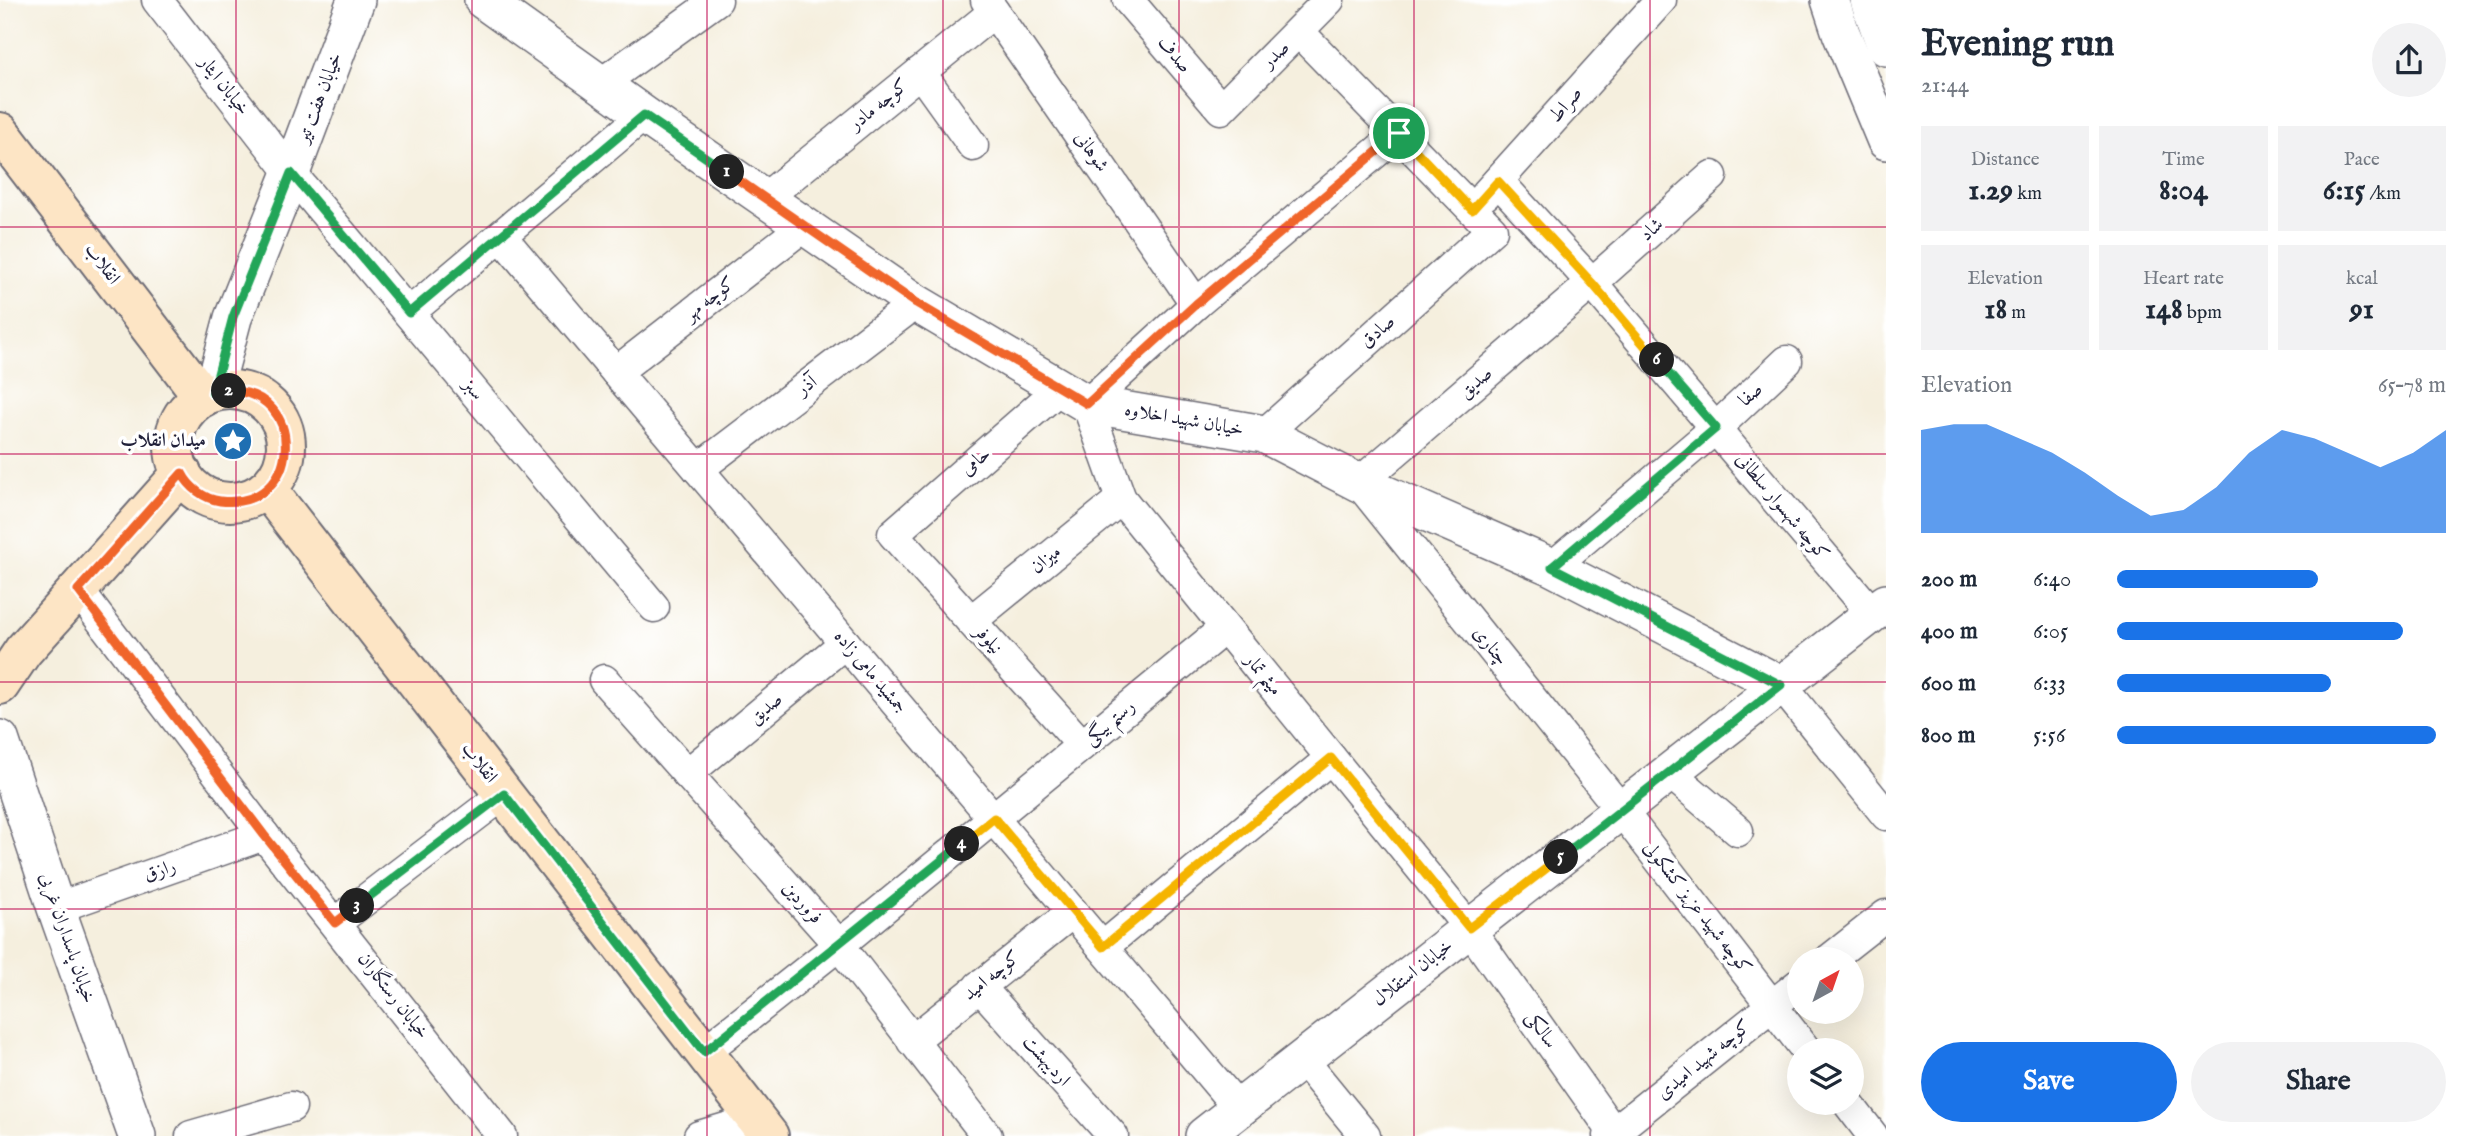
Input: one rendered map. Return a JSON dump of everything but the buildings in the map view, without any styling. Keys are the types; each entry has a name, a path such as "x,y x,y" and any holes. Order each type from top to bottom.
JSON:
{"main road":[{"name":"انقلاب","path":"0,132 208,395"},
{"path":"232,391 251,394 268,404 280,419 286,437 286,457 279,474 267,489 251,499 233,502 215,500 199,493 177,464 175,434 181,420 190,407 208,395 232,391"},
{"path":"0,685 11,648 78,590 182,473"},
{"name":"انقلاب","path":"267,489 762,1128"}],"street":[{"name":"خیابان ایثار","path":"157,0 291,173"},
{"name":"خیابان هفت تیر","path":"208,395 233,317 356,0"},
{"name":"خیابان شهید اخلاوه","path":"483,0 916,303 1073,396 1264,433 1359,483 1552,567 1781,685"},
{"path":"602,83 717,0"},
{"name":"صدف","path":"1128,0 1221,109"},
{"name":"صدر","path":"1221,109 1329,0"},
{"name":"صراط","path":"1482,220 1498,181 1661,0"},
{"path":"1830,0 1886,141"},
{"path":"1869,0 1886,47"},
{"name":"کوچه مادر","path":"765,198 920,72 990,6"},
{"name":"شوهانی","path":"990,6 1196,304"},
{"path":"1299,33 1482,220"},
{"path":"920,72 973,146"},
{"path":"409,313 644,115"},
{"name":"حامی","path":"893,534 1196,304 1399,133"},
{"name":"سبز","path":"291,173 654,607"},
{"name":"شاد","path":"1592,283 1712,176"},
{"name":"کوچه شهسوار سلطانی","path":"1498,181 1592,283 1716,428 1879,608"},
{"name":"صادق","path":"1264,433 1482,220"},
{"name":"کوچه مهر","path":"615,372 804,226"},
{"name":"جمشید مامی زاده","path":"501,236 1239,1108"},
{"name":"صدیق","path":"1359,483 1592,283"},
{"name":"آذر","path":"698,470 916,303"},
{"name":"صفا","path":"1552,567 1716,428 1787,361"},
{"name":"میثم تمار","path":"1073,396 1121,499 1469,928"},
{"name":"چناری","path":"1359,483 1622,810"},
{"name":"میزان","path":"971,621 1121,499"},
{"name":"نیلوفر","path":"893,534 1082,746"},
{"name":"خیابان رستگاران","path":"78,590 264,835 502,1136"},
{"name":"خیابان استقلال","path":"1204,1136 1879,608"},
{"name":"رستم بیگی","path":"704,1052 839,945 1225,628"},
{"name":"صدیق","path":"687,774 845,643"},
{"name":"فروردین","path":"604,680 839,945 987,1136"},
{"path":"1781,685 1886,816"},
{"name":"خیابان پاسداران غربی","path":"0,739 56,908 137,1136"},
{"path":"1103,947 1331,758"},
{"path":"1670,772 1738,831"},
{"path":"335,923 504,794"},
{"name":"کوچه شهید عزیز کشکولی","path":"1622,810 1772,1005"},
{"name":"رازق","path":"56,908 264,835"},
{"name":"کوچه امید","path":"912,1041 1073,912"},
{"path":"1845,947 1886,915"},
{"name":"سالکی","path":"1469,928 1613,1135"},
{"name":"اردیبهشت","path":"979,986 1113,1136"},
{"name":"کوچه شهید امیدی","path":"1613,1135 1787,993"},
{"path":"1772,1005 1797,1038"},
{"path":"1302,1059 1365,1136"},
{"path":"191,1136 291,1107"},
{"path":"1857,1115 1872,1136"},
{"path":"699,1136 762,1128"}],"place":[{"name":"میدان انقلاب","path":"233,441"}],"route":[{"path":"644,115 916,303 1087,404 1196,304 1399,133 1472,210 1498,181 1592,283 1716,428 1552,567 1781,685 1469,928 1331,758 1103,947 994,818 704,1052 504,794 335,923 264,835 78,590 182,473 199,493 215,500 233,502 251,499 267,489 279,474 286,457 286,437 280,419 268,404 251,394 232,391 213,393 233,317 291,173 409,313 644,115"}]}
